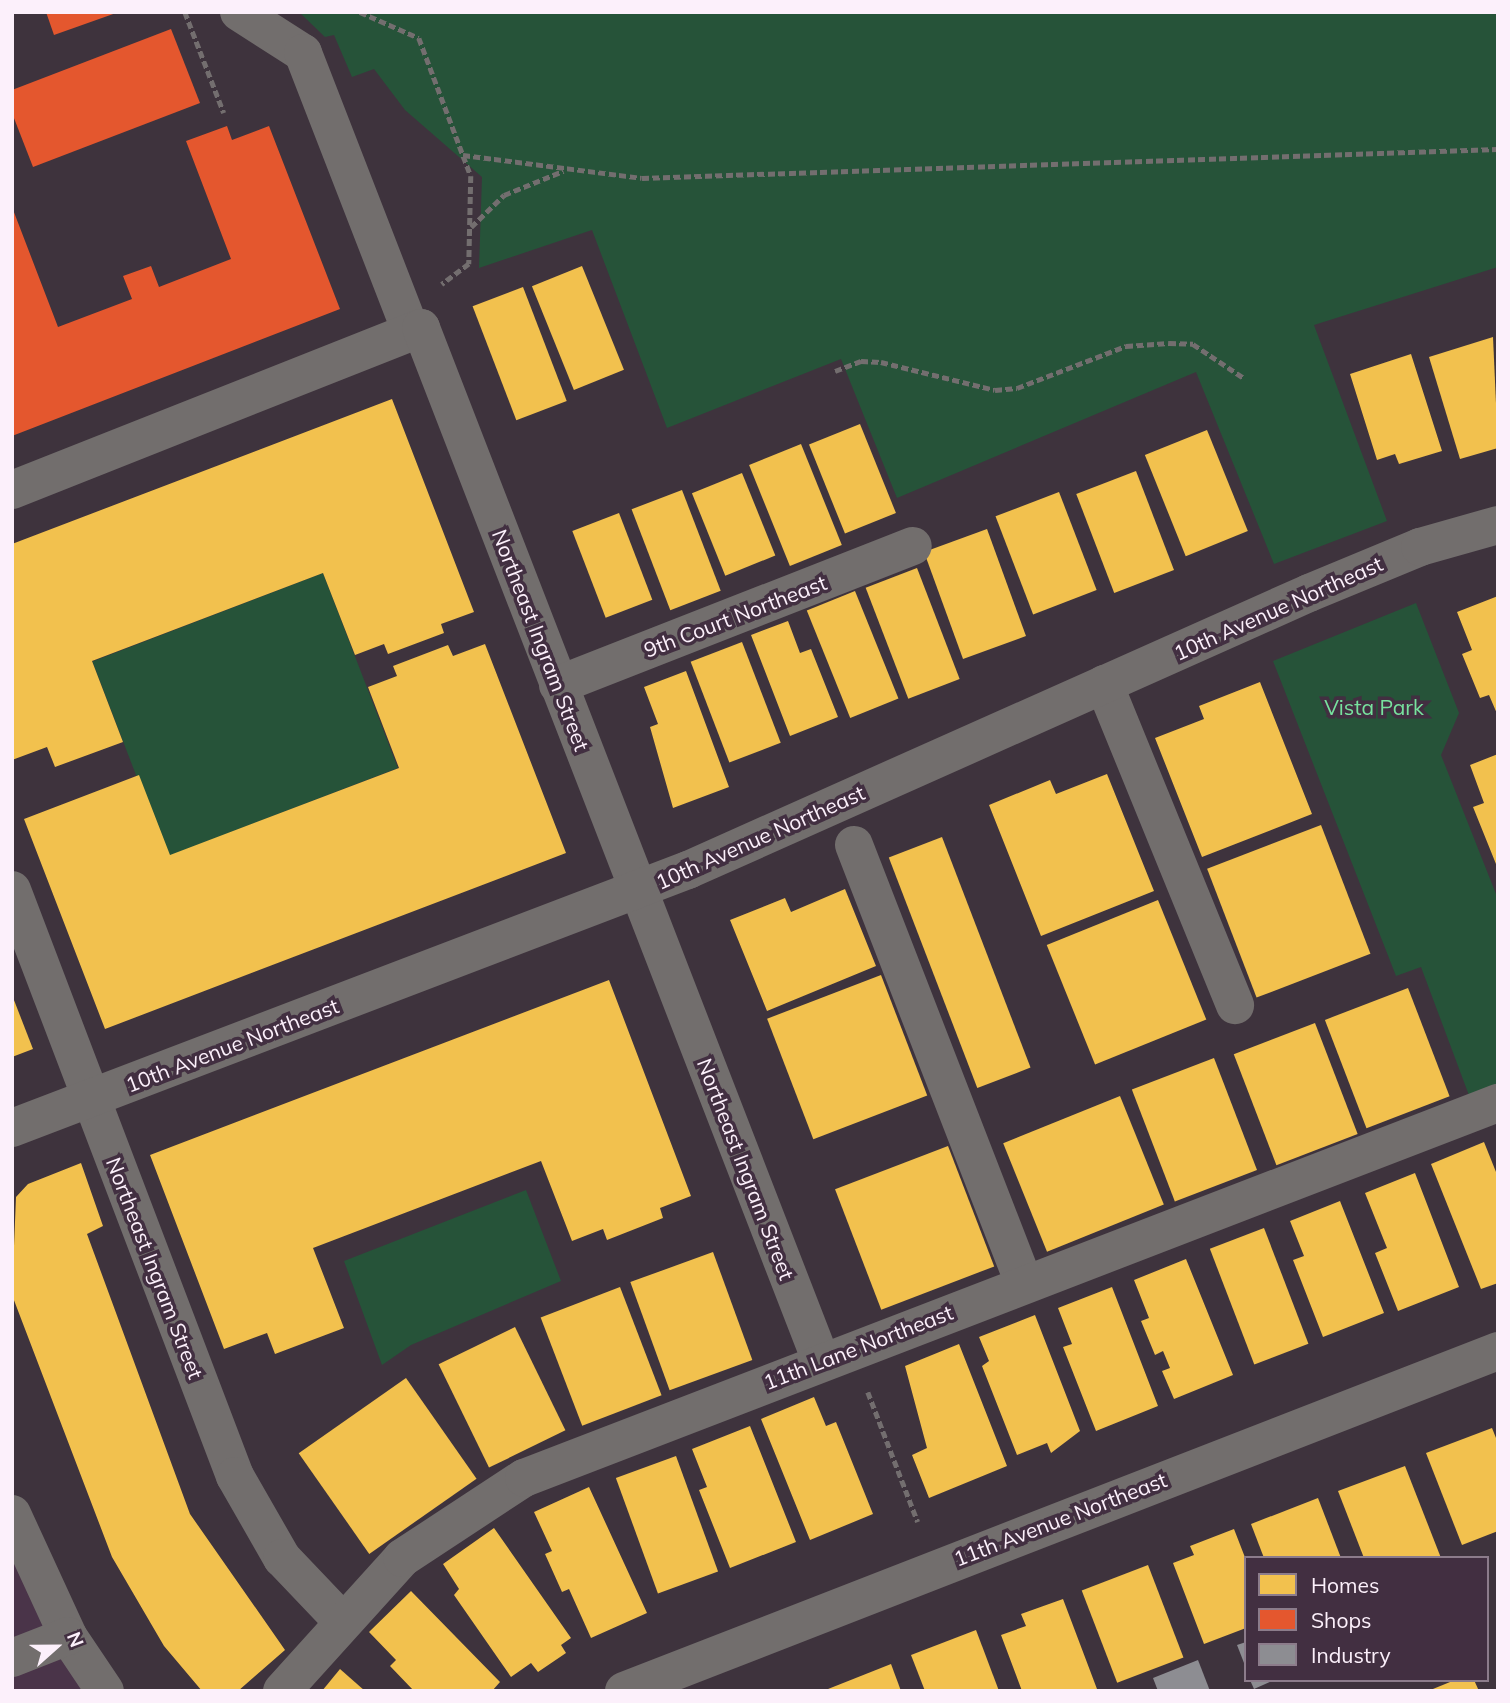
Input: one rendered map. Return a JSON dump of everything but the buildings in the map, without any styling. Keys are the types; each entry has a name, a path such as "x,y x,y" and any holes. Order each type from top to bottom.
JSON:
{"street":[{"path":"12,490 411,332 303,53 239,12"},
{"name":"Northeast Ingram Street","path":"411,332 421,328 638,891 836,1355"},
{"name":"10th Avenue Northeast","path":"12,1128 638,891 1420,547 1498,525"},
{"name":"9th Court Northeast","path":"558,684 912,546"},
{"path":"1104,684 1235,1005"},
{"path":"854,845 1024,1284"},
{"name":"Northeast Ingram Street","path":"12,890 257,1523 342,1621"},
{"name":"11th Lane Northeast","path":"282,1691 342,1621 402,1558 524,1478 836,1355 1498,1103"},
{"name":"11th Avenue Northeast","path":"624,1691 1498,1351"},
{"path":"12,1514 68,1636 105,1691"},
{"path":"12,1658 68,1636"}],"path":[{"path":"185,12 224,113"},
{"path":"360,12 419,38 471,176 469,264 442,284"},
{"path":"463,155 642,178 1498,149"},
{"path":"470,230 504,195 566,170"},
{"path":"835,371 861,361 881,362 995,390 1017,388 1126,346 1169,343 1193,344 1244,378"},
{"path":"836,1355 918,1522"}],"shaded area":[{"path":"12,1515 105,1691 12,1691"}],"green space":[{"path":"299,12 1498,12 1498,267 1314,325 1387,521 1274,564 1196,372 897,498 841,359 667,428 592,230 479,268 482,177 405,110 374,69 352,77 334,35 325,37"},
{"path":"323,573 398,768 167,857 92,662"},
{"name":"Vista Park","path":"1416,603 1459,713 1441,755 1498,899 1498,1088 1470,1098 1421,967 1396,976 1273,661"},
{"path":"526,1190 561,1281 411,1345 382,1365 344,1261"}]}
